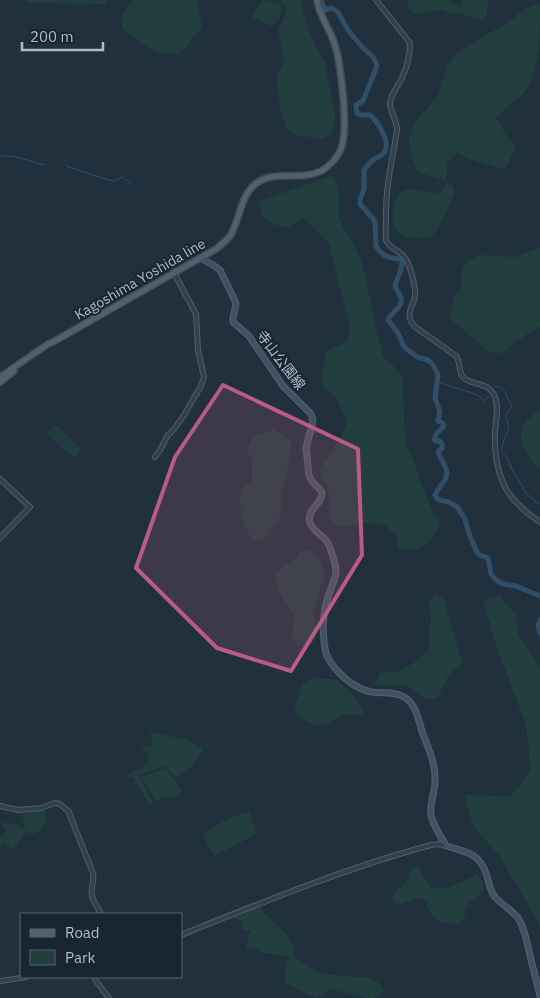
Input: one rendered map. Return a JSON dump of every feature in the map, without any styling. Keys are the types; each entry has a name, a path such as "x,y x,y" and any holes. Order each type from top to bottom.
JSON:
{"main road":[{"name":"Kagoshima Yoshida line","path":"0,382 50,344 220,246 230,235 249,191 259,182 271,177 308,175 320,172 333,162 341,149 344,138 339,62 317,0"},
{"name":"寺山公園線","path":"200,258 216,267 223,274 236,303 232,317 233,322 249,336 283,386 311,414 313,423 306,447 309,476 323,495 322,499 313,508 309,520 327,541 336,571 323,617 326,654 329,660 352,683 372,692 400,694 415,709 431,755 435,774 435,790 431,815 434,825 446,846"},
{"name":"Kagoshima Yoshida line","path":"0,377 24,359 50,344"},
{"path":"446,846 480,860 494,896 518,919 523,928 540,996"}],"street":[{"path":"376,0 410,42 405,71 390,102 397,130 387,186 386,206 386,239 391,247 406,258 415,289 416,296 410,311 410,318 414,326 456,356 459,361 461,375 464,378 485,385 493,392 496,403 495,456 501,478 506,490 515,502 540,522"},
{"path":"155,457 168,435 184,415 201,386 204,377 198,350 196,314 174,273"},
{"path":"0,479 30,508 0,538"},
{"path":"0,806 18,810 42,808 55,803 60,804 69,812 94,874 91,892 92,899 101,913"},
{"path":"182,935 343,873 431,844 446,846"},
{"path":"0,981 20,978"},
{"path":"94,978 109,998"}],"highlighted area":[{"path":"223,385 358,449 362,555 291,671 217,648 136,568 175,457"}],"green space":[{"path":"25,0 107,0 105,4 30,3"},
{"path":"133,0 197,0 202,27 179,55 156,52 122,29 122,14"},
{"path":"263,0 281,5 282,12 280,17 271,26 252,17"},
{"path":"280,0 300,0 314,43 325,63 335,115 332,133 323,139 296,135 286,129 280,109 276,75 284,63 278,30 287,10"},
{"path":"407,0 448,0 460,7 462,0 489,0 484,20 440,10 414,14 409,8"},
{"path":"537,4 540,6 539,39 535,70 524,93 496,117 507,137 516,147 505,170 469,159 458,152 447,164 446,181 417,172 409,140 414,123 438,96 447,65 457,52 507,23 523,10"},
{"path":"332,176 337,182 339,219 361,259 383,358 392,364 403,379 405,443 433,514 441,522 428,543 416,549 398,549 398,537 386,526 364,522 347,527 336,526 328,516 331,504 328,490 319,470 339,440 347,422 336,397 326,390 322,382 326,351 343,344 348,339 350,326 330,245 304,218 286,228 271,223 261,216 259,201"},
{"path":"446,181 453,186 455,194 438,228 430,238 410,238 399,233 393,223 392,216 394,203 401,192 413,190 437,194 441,192"},
{"path":"540,247 540,326 515,342 503,353 488,352 449,318 454,297 461,289 462,270 468,260 480,255 516,257"},
{"path":"540,411 540,469 533,462 524,446 522,431 525,423"},
{"path":"55,425 81,449 74,458 47,434"},
{"path":"274,429 292,442 286,477 281,491 282,506 278,522 270,535 259,542 250,537 244,523 239,501 243,487 252,483 252,461 247,449 253,437"},
{"path":"302,550 311,551 322,563 325,575 313,613 317,629 316,639 309,647 297,646 292,637 294,615 279,593 275,579 277,572 283,566 294,561"},
{"path":"435,595 444,599 462,662 448,676 437,699 425,699 411,688 401,685 376,685 379,673 400,671 415,662 428,650 431,616 428,602"},
{"path":"500,596 516,615 518,633 540,669 540,925 500,857 472,824 465,795 511,796 531,770 526,725 498,651 483,601"},
{"path":"311,678 335,679 349,691 363,708 363,715 342,715 325,725 314,725 301,719 294,710 302,684"},
{"path":"153,732 187,740 204,748 192,766 176,778 165,766 139,775 153,802 150,805 133,777 127,777 149,761 148,753 145,753 142,743 146,747 151,746 153,743 150,733"},
{"path":"166,768 182,791 174,797 156,801 141,777"},
{"path":"45,811 47,820 36,833 27,831 12,850 3,843 0,847 0,837 5,833 5,828 0,823 17,824 23,828 26,825 21,814"},
{"path":"250,812 256,834 214,856 202,834 231,817"},
{"path":"417,865 430,887 447,888 472,877 476,873 481,879 483,884 482,892 466,907 464,918 458,924 437,920 430,913 426,902 419,898 398,905 392,900 396,890 405,884 411,869"},
{"path":"261,904 263,912 287,935 294,949 293,957 322,974 371,978 380,984 384,991 374,998 366,998 331,989 315,998 286,983 286,963 290,957 247,948 251,930 245,931 242,928 244,923 236,919 234,915"}],"waterway":[{"path":"321,0 325,10 332,8 338,12 348,30 374,58 377,66 363,101 356,105 357,113 370,115 377,123 383,133 386,150 364,170 364,189 360,204 375,221 376,246 378,250 386,256 401,259 402,262 395,286 400,296 401,304 388,320 398,333 404,347 417,357 428,360 438,375 435,398 440,412 438,421 443,423 444,426 436,434 435,441 440,441 442,444 442,448 438,452 445,466 447,477 435,495 439,500 458,507 465,519 470,537 478,554 488,558 491,574 496,580 540,596"},
{"path":"0,156 17,157 45,165"},
{"path":"66,165 113,181 123,177 132,185"},
{"path":"438,379 441,383 478,395 485,401 489,396"},
{"path":"494,386 501,387 512,407 506,417 509,428 502,445 502,452 508,459 512,470 527,494 540,505"},
{"path":"540,620 538,626 540,633"}]}
